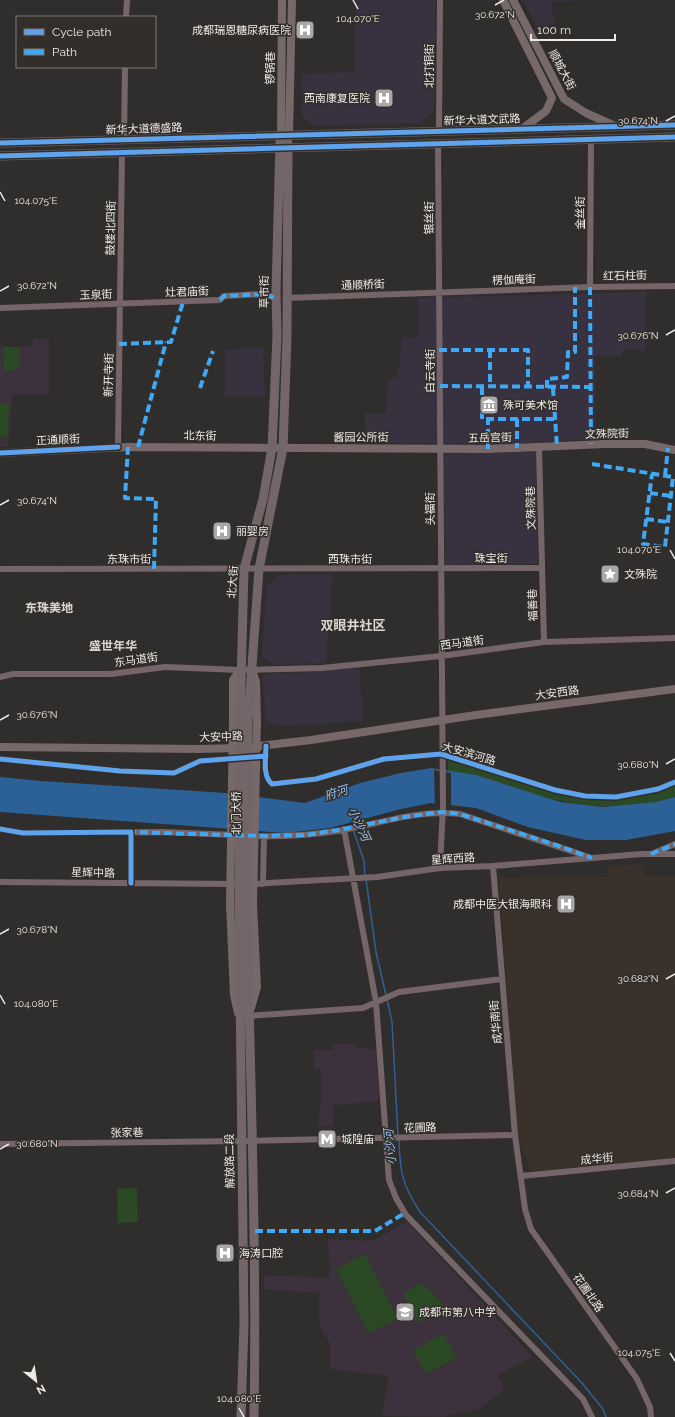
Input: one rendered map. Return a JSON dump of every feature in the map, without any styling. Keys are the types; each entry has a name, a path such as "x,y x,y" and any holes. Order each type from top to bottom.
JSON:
{"main road":[{"name":"新华大道文武路","path":"285,135 675,125"},
{"name":"新华大道德盛路","path":"0,143 285,135"},
{"name":"草市街","path":"272,448 277,336 276,298 283,148 285,135"},
{"name":"新华大道文武路","path":"283,148 675,138"},
{"name":"新华大道德盛路","path":"0,156 283,148"},
{"name":"草市街","path":"282,448 287,298 283,148"},
{"name":"北大街","path":"245,721 240,670 244,569 263,499 272,448"},
{"path":"245,721 252,670 259,569 282,448"},
{"name":"北门大桥","path":"242,904 245,721"},
{"path":"242,904 249,1016 253,1141 256,1323 254,1417"},
{"name":"解放路二段","path":"240,1417 244,1323 239,1016 242,904"}],"street":[{"path":"126,16 127,0"},
{"name":"锣锅巷","path":"282,0 285,135"},
{"name":"锣锅巷","path":"285,135 292,0"},
{"name":"北打铜街","path":"439,131 440,0"},
{"name":"顺城大街","path":"503,0 552,98 546,111 522,129"},
{"name":"顺城大街","path":"513,0 564,99 586,113 616,126"},
{"path":"124,140 126,68"},
{"name":"金丝街","path":"590,287 591,140"},
{"name":"银丝街","path":"438,144 439,293"},
{"name":"鼓楼北四街","path":"120,304 122,152"},
{"name":"红石柱街","path":"590,287 675,286"},
{"name":"楞伽庵街","path":"439,293 590,287"},
{"name":"通顺桥街","path":"287,298 439,293"},
{"name":"白云寺街","path":"439,293 440,449"},
{"name":"灶君庙街","path":"120,304 220,300 224,296 263,294 276,298"},
{"name":"玉泉街","path":"0,308 120,304"},
{"name":"新开寺街","path":"118,447 120,304"},
{"name":"文殊院街","path":"540,448 590,444 645,444 675,450"},
{"name":"北东街","path":"118,447 282,448"},
{"name":"正通顺街","path":"0,453 118,447"},
{"name":"酱园公所街","path":"282,448 440,449"},
{"name":"五岳宫街","path":"440,449 540,448"},
{"name":"文殊院巷","path":"540,448 542,568"},
{"name":"头福街","path":"440,449 441,754 443,809 440,868"},
{"name":"东珠市街","path":"0,568 259,569"},
{"name":"珠宝街","path":"441,569 542,568"},
{"name":"福善巷","path":"542,568 544,642"},
{"name":"西珠市街","path":"259,569 441,569"},
{"name":"西马道街","path":"252,670 322,668 441,656 544,642 675,638"},
{"name":"东马道街","path":"0,677 13,674 112,674 166,667 252,670"},
{"name":"大安西路","path":"441,720 675,689"},
{"name":"大安中路","path":"0,747 198,749 266,746 441,720"},
{"path":"242,904 245,721"},
{"name":"大安滨河路","path":"266,746 266,775 272,784 316,779 384,759 441,754 555,790 585,796 616,797 658,789 675,782"},
{"path":"0,829 23,833 157,832 264,836 306,834 346,829 443,809 592,858"},
{"path":"346,829 378,1001 389,1139 389,1180 396,1198 406,1215 582,1399 592,1417"},
{"path":"263,884 264,836"},
{"path":"651,854 675,844"},
{"name":"星辉西路","path":"233,884 263,884 377,877 440,868 493,866 651,854 675,854"},
{"name":"成华南街","path":"493,866 515,1135 521,1176"},
{"name":"星辉中路","path":"0,882 233,884"},
{"path":"239,1016 364,1008 400,992 502,979"},
{"name":"花圃路","path":"253,1141 515,1135"},
{"name":"张家巷","path":"0,1144 253,1141"},
{"name":"成华街","path":"521,1176 675,1161"},
{"name":"花圃北路","path":"521,1176 526,1209 531,1228 638,1380 650,1407 651,1417"}],"shaded area":[{"path":"356,0 436,0 434,110 420,123 315,126 302,116 301,74 354,72"},
{"path":"523,0 586,0 551,2 554,23 540,31"},
{"path":"646,292 645,350 622,350 622,356 595,355 595,439 536,442 538,564 445,565 443,443 365,443 365,413 386,413 388,379 398,377 402,339 418,337 418,298"},
{"path":"33,339 49,339 49,394 12,395 8,447 0,447 0,348 33,346"},
{"path":"263,347 265,397 225,396 225,350"},
{"path":"332,574 326,663 273,665 262,656 267,586 279,575"},
{"path":"359,668 363,721 286,726 266,722 262,675"},
{"path":"644,864 645,876 675,876 675,1159 531,1171 517,1133 499,878 608,877 608,866"},
{"path":"333,1044 356,1044 357,1048 376,1049 379,1101 333,1105 333,1126 318,1127 321,1099 321,1069 314,1069 313,1050 333,1050"},
{"name":"成都市第八中学","path":"407,1222 533,1357 497,1375 505,1389 481,1408 444,1417 382,1416 389,1376 330,1369 330,1343 321,1330 319,1320 319,1293 264,1289 264,1275 330,1278 328,1239 372,1241"}],"green space":[{"path":"3,347 19,347 20,366 17,370 4,371"},
{"path":"0,403 9,404 7,437 0,437"},
{"path":"448,759 556,793 611,798 675,784 675,797 646,804 618,806 589,805 560,801 532,795 448,771"},
{"path":"137,1188 138,1222 118,1223 117,1189"},
{"path":"365,1254 398,1319 368,1333 336,1269"},
{"path":"422,1282 444,1305 445,1309 420,1322 417,1320 403,1294"},
{"path":"444,1334 457,1358 426,1374 413,1350"}],"water":[{"name":"府河","path":"431,768 476,775 560,802 603,807 656,802 675,797 675,831 626,840 586,840 528,827 476,808 431,803 401,809 330,828 285,833 0,812 0,777 226,793 305,803 360,783 401,773"}],"pier":[{"path":"434,770 451,773 451,807 435,805"}],"waterway":[{"name":"小沙河","path":"353,829 364,861 365,875"},
{"name":"小沙河","path":"366,879 376,952 386,995"},
{"name":"小沙河","path":"387,999 392,1022 398,1136"},
{"name":"小沙河","path":"399,1140 400,1161 403,1178 409,1194 420,1212 582,1383 603,1409 606,1417"}],"marked path":[{"path":"547,388 547,379 567,377 568,352 575,352 575,287"},
{"path":"590,287 591,444"},
{"path":"220,300 224,296 263,294 276,298"},
{"path":"119,344 171,342 183,302"},
{"path":"138,447 166,342"},
{"path":"439,350 528,350 528,387"},
{"path":"490,350 490,387"},
{"path":"200,388 213,351"},
{"path":"440,386 591,387"},
{"path":"482,387 482,419 555,419"},
{"path":"553,388 557,447"},
{"path":"488,419 488,449"},
{"path":"517,419 517,448"},
{"path":"128,447 125,498 156,499 154,569"},
{"path":"665,476 668,448"},
{"path":"592,464 673,477 665,547 643,544 652,474"},
{"path":"650,493 671,496"},
{"path":"646,519 668,522"},
{"path":"128,832 264,836 306,835 404,817 442,812 460,814 592,858"},
{"path":"651,854 675,844"},
{"path":"255,1231 375,1231 405,1213"}],"cycle path":[{"path":"0,143 675,125"},
{"path":"0,156 675,137"},
{"path":"0,453 118,447"},
{"path":"266,746 266,771 269,781 272,784 316,779 384,759 441,754 555,790 585,796 616,797 658,789 675,782"},
{"path":"0,759 120,771 174,773 200,761 266,756"},
{"path":"0,829 23,833 131,832 131,883"}],"place":[{"name":"成都瑞恩糖尿病医院","path":"305,30"},
{"name":"西南康复医院","path":"384,98"},
{"name":"殊可美术馆","path":"489,405"},
{"name":"丽婴房","path":"222,531"},
{"name":"文殊院","path":"610,574"},
{"name":"成都中医大银海眼科","path":"566,904"},
{"name":"城隍庙","path":"327,1139"},
{"name":"海涛口腔","path":"225,1253"},
{"name":"成都市第八中学","path":"405,1312"}],"district":[{"name":"东珠美地","path":"49,608"},
{"name":"双眼井社区","path":"353,625"},
{"name":"盛世年华","path":"113,646"}]}
